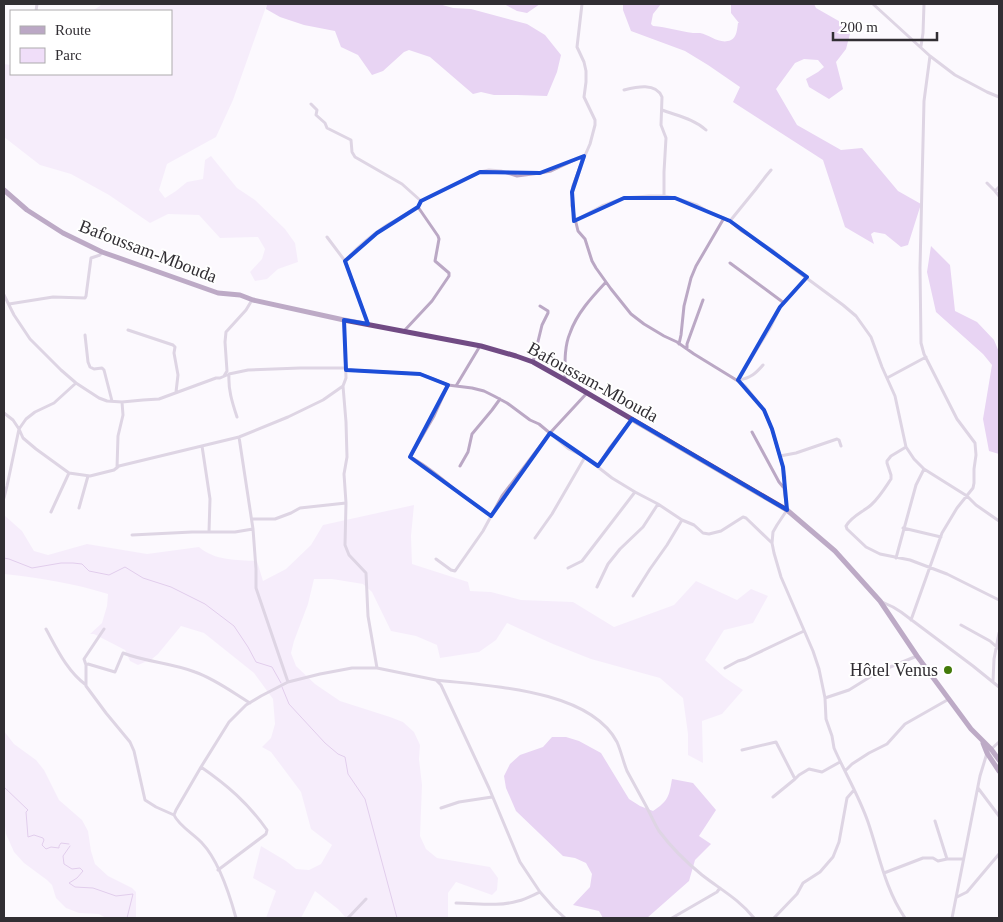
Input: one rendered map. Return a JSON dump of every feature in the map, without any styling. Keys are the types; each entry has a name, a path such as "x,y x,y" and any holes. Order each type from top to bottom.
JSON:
{"highway":[{"name":"Bafoussam-Mbouda","path":"4,190 26,210 62,233 102,252 218,293 240,295 253,300 344,320 481,346 533,362 565,380 788,510 835,551 880,601 949,699 989,751 999,760"},
{"name":"Bafoussam-Mbouda","path":"989,751 999,771"}],"street":[{"path":"582,4 577,45 586,71 584,97 595,123 594,133 572,192 572,206 578,231 586,242 592,261 627,310 636,318 679,345 739,380 764,410 772,429 785,473 784,488 788,510 775,528 772,543 780,577 819,669 825,698 826,719 834,748 867,820 884,873 895,902 904,918"},
{"path":"873,4 930,56 955,75 999,97"},
{"path":"921,46 924,33 924,4"},
{"path":"911,620 940,537 951,517 971,492 974,483 976,448 975,443 957,418 926,357 921,343 920,268 924,102 930,56"},
{"path":"624,90 641,86 649,87 661,94 661,125 666,138 664,196"},
{"path":"311,104 317,110 316,114 325,123 327,128 351,140 352,152 355,157 402,184 421,201"},
{"path":"662,110 694,121 706,130"},
{"path":"345,261 359,246 388,224 418,207 421,201 480,172 489,170 501,171 517,176 540,173 584,156"},
{"path":"730,221 771,170"},
{"path":"987,183 999,196"},
{"path":"995,191 999,187"},
{"path":"576,220 602,206 624,198 664,196 697,205 724,218 772,250 856,316 870,338 895,396 906,447 914,459 924,469 967,496 976,505 999,521"},
{"path":"404,331 432,302 449,276 449,273 435,261 439,239 418,207"},
{"path":"679,345 684,306 691,278 724,218"},
{"path":"327,237 345,261 368,324"},
{"path":"9,304 53,297 85,298 91,258 100,255 102,252"},
{"path":"730,264 784,303"},
{"path":"739,380 770,328 777,312 807,277"},
{"path":"565,380 566,348 569,334 582,309 606,282"},
{"path":"4,296 30,339 76,383 99,398 112,402 159,399 229,374 248,370 346,369 414,373 428,376 448,385 484,391 500,399 539,424 570,449 585,457 612,478 682,520 694,525 703,533 709,534 721,531 743,517 772,543"},
{"path":"223,376 226,371 224,342 226,332 253,300"},
{"path":"687,350 687,344 703,300"},
{"path":"533,362 542,324 548,313 540,306"},
{"path":"344,320 347,457 344,474 346,503 345,545 349,555 366,573 368,616 377,668"},
{"path":"128,330 175,347 174,353 178,375 176,392"},
{"path":"85,335 90,367 103,369 112,402"},
{"path":"456,386 481,346"},
{"path":"887,378 926,357"},
{"path":"739,380 753,376 763,365"},
{"path":"229,374 230,396 237,417"},
{"path":"4,498 19,428 26,419 35,412 54,403 76,383"},
{"path":"448,385 434,416 410,456 490,516"},
{"path":"4,413 13,420 23,438 36,449 69,473 88,476 239,437 323,400 344,386"},
{"path":"436,558 454,571 482,531 502,496 550,433 587,393"},
{"path":"460,466 468,452 472,434 500,399"},
{"path":"117,468 118,436 123,416 122,402"},
{"path":"598,466 632,419"},
{"path":"752,432 784,488"},
{"path":"239,437 252,519 256,588 288,682"},
{"path":"780,456 796,453 837,439 841,446"},
{"path":"202,446 210,499 209,532"},
{"path":"906,447 891,456 887,461 891,479 875,502 850,520 846,526 847,529 870,549 884,555 910,560 952,576 999,600"},
{"path":"535,538 552,514 585,457"},
{"path":"896,558 916,485 924,469"},
{"path":"51,512 69,473"},
{"path":"79,508 88,476"},
{"path":"568,568 582,561 636,492"},
{"path":"252,519 275,519 300,508 346,503"},
{"path":"597,587 608,564 643,527 658,504"},
{"path":"633,596 682,520"},
{"path":"903,528 940,537"},
{"path":"132,535 235,532 253,529"},
{"path":"880,601 893,607 911,620 974,666 999,687"},
{"path":"961,625 990,641 998,648"},
{"path":"46,629 70,670 86,686 106,714 130,742 134,751 145,800 174,815 176,820 204,844 218,870 236,918"},
{"path":"86,686 84,658 104,630"},
{"path":"725,668 804,631"},
{"path":"993,682 999,633"},
{"path":"86,665 115,672 123,653 194,671 250,703"},
{"path":"825,698 849,690 878,672 918,656"},
{"path":"174,815 200,767 229,722 246,705 288,682 352,668 377,668 436,680 493,686 540,694 588,713 603,724 616,741 627,770 658,830 678,854 745,907 754,918"},
{"path":"436,680 441,685 520,862 540,892 566,918"},
{"path":"845,771 869,753 887,744 905,724 949,699"},
{"path":"742,750 776,742 795,779"},
{"path":"952,918 980,776 989,751 999,742"},
{"path":"773,797 809,769 822,772 840,762"},
{"path":"200,767 224,783 243,800 267,830 266,834 218,870"},
{"path":"978,788 999,816"},
{"path":"774,918 797,894 803,884 820,872 833,857 839,842 847,798 854,790"},
{"path":"441,808 459,802 492,797"},
{"path":"935,821 947,859"},
{"path":"956,897 967,892 999,854"},
{"path":"884,873 923,858 933,858 938,861 963,859"},
{"path":"672,918 717,892 720,888"},
{"path":"456,903 507,904 540,892"},
{"path":"717,892 727,893"},
{"path":"348,918 366,899"}],"highlighted area":[{"path":"584,156 572,192 574,221 624,198 675,198 730,221 807,277 780,307 738,380 764,410 772,429 783,467 787,510 632,419 598,466 550,433 491,516 410,457 448,385 420,374 346,370 344,320 368,324 345,261 377,233 418,207 421,201 480,172 540,173"}],"green space":[{"path":"101,4 267,4 233,100 216,137 167,164 159,190 165,198 187,182 203,179 205,160 211,156 237,188 255,200 285,229 295,243 298,262 278,269 267,279 255,281 250,272 262,259 265,249 258,237 220,238 199,215 168,214 150,223 109,195 71,174 40,165 4,137 4,64 10,65 10,75 172,75 172,10 94,10"},
{"path":"414,505 411,536 412,564 468,582 470,591 491,592 521,600 573,602 614,627 674,605 696,581 737,600 751,589 768,596 753,623 724,630 705,660 724,677 743,690 722,714 702,721 703,763 688,755 688,734 683,698 660,678 591,659 507,623 496,640 479,652 440,658 437,645 416,636 391,631 372,592 363,584 332,579 314,579 308,604 291,653 296,666 315,684 340,701 403,722 414,732 420,745 419,759 422,785 420,836 426,849 437,858 490,867 498,878 497,890 492,895 456,882 448,893 448,918 346,918 338,909 315,891 301,918 266,918 276,891 253,878 261,846 296,869 309,870 321,864 332,845 311,829 301,792 271,752 262,747 271,738 275,724 273,699 254,673 204,633 181,626 158,654 138,665 130,661 125,650 94,634 90,634 102,623 108,594 56,581 4,574 4,515 22,531 34,551 48,555 87,544 147,554 199,547 205,552 219,557 257,561 263,581 286,569 311,545 323,525"},
{"path":"4,731 14,744 36,760 44,770 59,800 82,820 88,831 95,864 108,876 136,892 136,918 106,918 99,914 79,913 66,908 56,898 52,885 24,863 14,852 6,834 4,818"}],"shaded area":[{"path":"267,4 439,4 453,8 471,9 527,24 545,35 561,55 557,72 547,96 494,95 481,92 473,94 430,57 409,50 404,52 383,71 372,75 358,55 341,47 335,31 304,25 280,17 266,9"},
{"path":"504,4 540,4 527,13 517,11"},
{"path":"623,4 661,4 653,14 651,24 653,26 700,33 723,41 733,39 739,23 731,13 731,4 814,4 816,8 844,24 851,30 846,49 836,62 843,89 829,99 809,87 806,79 824,67 818,60 804,59 795,63 776,89 797,125 841,150 862,148 898,191 921,204 908,245 901,247 885,234 874,232 871,234 874,244 845,227 823,160 733,102 740,87 708,65 685,51 631,31 623,10"},
{"path":"931,246 950,265 955,311 977,322 994,340 999,352 999,454 989,451 983,419 992,365 983,354 936,312 927,272"},
{"path":"552,737 566,737 579,741 601,753 629,799 640,806 653,811 662,804 669,794 672,779 693,783 716,810 699,836 711,844 695,860 689,881 647,918 603,918 599,911 573,905 590,887 592,874 586,863 575,858 563,856 516,811 506,788 504,776 510,764 520,755 543,747"}],"waterway":[{"path":"4,558 32,568 61,563 82,564 89,571 109,575 125,567 143,578 171,587 205,604 234,626 256,662 272,667 281,683"},
{"path":"282,687 289,704 325,743 338,754 345,757 348,774 365,799 397,918"},
{"path":"4,787 28,810 26,812 28,837 34,835 43,838 42,845 46,849 51,847 59,848 61,843 69,844"},
{"path":"70,846 63,856 64,864 72,869 80,868 83,871 69,883 75,887 93,888 116,896 133,894 127,918"}],"place":[{"name":"Hôtel Venus","path":"948,670"}]}
